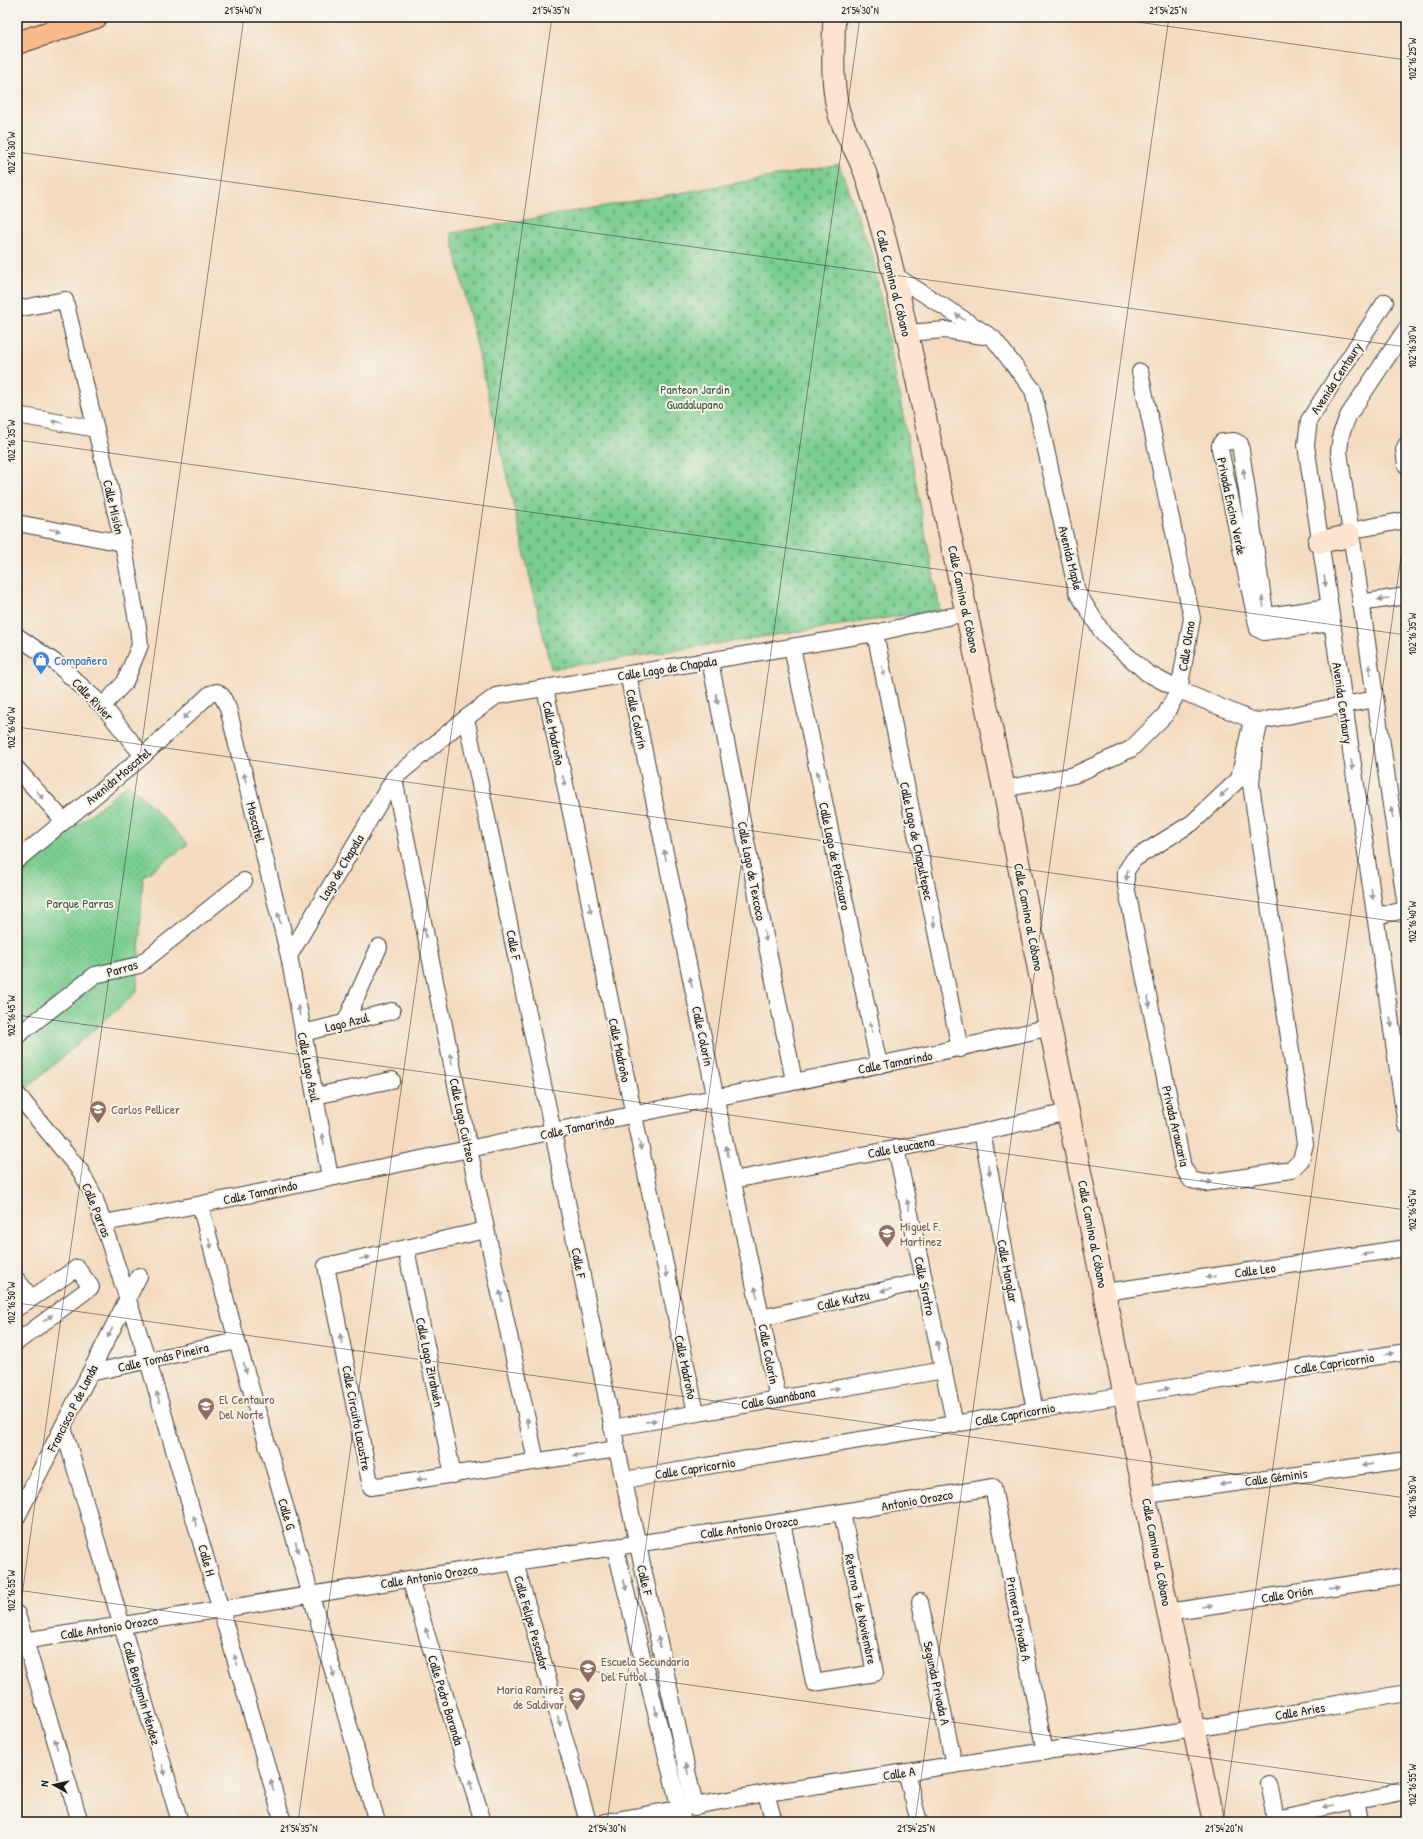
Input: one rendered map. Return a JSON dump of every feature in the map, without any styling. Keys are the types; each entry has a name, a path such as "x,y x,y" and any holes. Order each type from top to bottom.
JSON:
{"main road":[{"path":"17,43 96,17"}],"street":[{"name":"Calle Camino al Cóbano","path":"834,17 834,83 836,104 841,121 866,176 894,275 907,333 1004,788 1050,1027 1146,1495 1168,1612 1214,1822"},
{"name":"Avenida Maple","path":"894,275 993,338 1033,390 1077,592 1104,636 1148,673 1179,690 1256,720"},
{"name":"Calle Misión","path":"17,308 65,300 123,543 140,645 125,682 103,706"},
{"name":"Avenida Centaury","path":"1385,302 1309,420 1306,445 1319,542 1406,1125"},
{"path":"1406,329 1348,416 1341,434 1339,452 1350,536 1375,699 1401,844 1406,907"},
{"path":"907,333 945,330 993,338"},
{"name":"Calle Olmo","path":"1004,788 1074,775 1132,749 1165,715 1179,690 1192,618 1140,372"},
{"path":"17,415 96,429"},
{"name":"Privada Encino Verde","path":"1234,441 1240,444 1265,612 1267,616 1330,615 1264,632 1258,629 1220,450 1222,442 1234,441"},
{"path":"1406,445 1404,450 1406,465"},
{"path":"1319,542 1350,536 1406,520"},
{"path":"17,523 123,543"},
{"path":"1350,536 1406,531"},
{"path":"1360,603 1406,596"},
{"name":"Calle Lago de Chapala","path":"394,778 466,718 496,696 792,648 875,633 966,613"},
{"name":"Calle Lago de Chapultepec","path":"875,633 960,1049"},
{"name":"Calle Rivier","path":"17,636 56,663 103,706 143,756"},
{"name":"Calle Lago de Pátzcuaro","path":"792,648 879,1065"},
{"name":"Calle Lago de Texcoco","path":"710,661 794,1081"},
{"name":"Calle Colorín","path":"628,674 778,1399"},
{"name":"Calle Madroño","path":"545,688 696,1412"},
{"name":"Avenida Moscatel","path":"17,860 143,756 210,694 217,692"},
{"name":"Moscatel","path":"217,692 222,696 228,708 289,956"},
{"path":"1256,720 1375,699"},
{"name":"Calle F","path":"466,718 553,1132 612,1428 695,1807"},
{"name":"Privada Araucaria","path":"1245,782 1192,823 1134,859 1126,871 1126,886 1183,1168 1191,1180 1204,1183 1291,1170 1302,1160 1305,1144 1245,782 1256,720"},
{"path":"17,769 64,821"},
{"name":"Lago de Chapala","path":"289,956 394,778"},
{"name":"Calle Lago Cuitzeo","path":"394,778 469,1149 536,1461"},
{"name":"Parras","path":"17,1036 95,975 139,965 244,881"},
{"path":"1375,916 1406,910"},
{"path":"345,1023 379,947"},
{"name":"Calle Lago Azul","path":"289,956 330,1178"},
{"name":"Lago Azul","path":"303,1034 392,1011"},
{"name":"Calle Tamarindo","path":"104,1223 200,1205 715,1097 960,1049 1050,1027"},
{"path":"315,1096 392,1080"},
{"name":"Calle Parras","path":"17,1094 81,1172 94,1196 128,1298"},
{"name":"Calle Leucaena","path":"733,1180 982,1132 1068,1112"},
{"name":"Calle Manglar","path":"982,1132 1035,1411"},
{"name":"Calle Siratro","path":"896,1148 955,1425"},
{"name":"Calle G","path":"200,1205 237,1341 377,1822"},
{"name":"Calle Circuito Lacustre","path":"486,1230 326,1266 371,1487 617,1449"},
{"name":"Calle Leo","path":"1105,1292 1406,1248"},
{"name":"Calle Lago Zirahuén","path":"406,1249 453,1475"},
{"path":"17,1308 77,1268 91,1287 17,1342"},
{"name":"Francisco P de Landa","path":"17,1517 139,1276"},
{"path":"17,1280 31,1298"},
{"name":"Calle Kutzu","path":"762,1318 924,1281"},
{"name":"Calle H","path":"128,1298 222,1610 283,1822"},
{"name":"Calle Tomás Pineira","path":"90,1373 237,1341"},
{"name":"Calle Capricornio","path":"624,1480 1125,1395 1406,1352"},
{"name":"Calle Guanábana","path":"612,1428 696,1412 944,1370"},
{"name":"Calle Benjamín Méndez","path":"63,1427 180,1822"},
{"name":"Calle Géminis","path":"1146,1495 1406,1460"},
{"name":"Antonio Orozco","path":"842,1513 993,1487"},
{"name":"Primera Privada A","path":"993,1487 1045,1752"},
{"name":"Calle Antonio Orozco","path":"21,1642 410,1578 842,1513"},
{"name":"Retorno 7 de Noviembre","path":"782,1522 814,1683 875,1673 842,1513"},
{"name":"Calle F","path":"615,1547 681,1816"},
{"name":"Calle Felipe Pescador","path":"515,1562 588,1822"},
{"name":"Calle Orión","path":"1168,1612 1406,1576"},
{"name":"Calle Pedro Baranda","path":"410,1578 483,1822"},
{"name":"Segunda Privada A","path":"920,1602 954,1765"},
{"path":"17,1614 21,1642 80,1822"},
{"name":"Calle Aries","path":"1194,1729 1406,1693"},
{"name":"Calle A","path":"605,1822 681,1816 695,1807 766,1793 1194,1729"},
{"path":"906,1772 919,1822"},
{"path":"1269,1784 1276,1820 1406,1791"},
{"path":"766,1793 774,1822"},
{"path":"1357,1801 1361,1822"}],"green space":[{"name":"Panteon Jardin Guadalupano","path":"839,165 873,257 940,610 551,669 451,233"},
{"name":"Parque Parras","path":"129,783 188,844 143,877 137,992 27,1088 17,1076 17,874"}],"place":[{"name":"Compañera","path":"41,675"},
{"name":"Carlos Pellicer","path":"98,1124"},
{"name":"Miguel F. Martinez","path":"887,1248"},
{"name":"El Centauro Del Norte","path":"206,1421"},
{"name":"Escuela Secundaria Del Futbol","path":"588,1683"},
{"name":"Maria Ramirez de Saldivar","path":"577,1711"}]}
